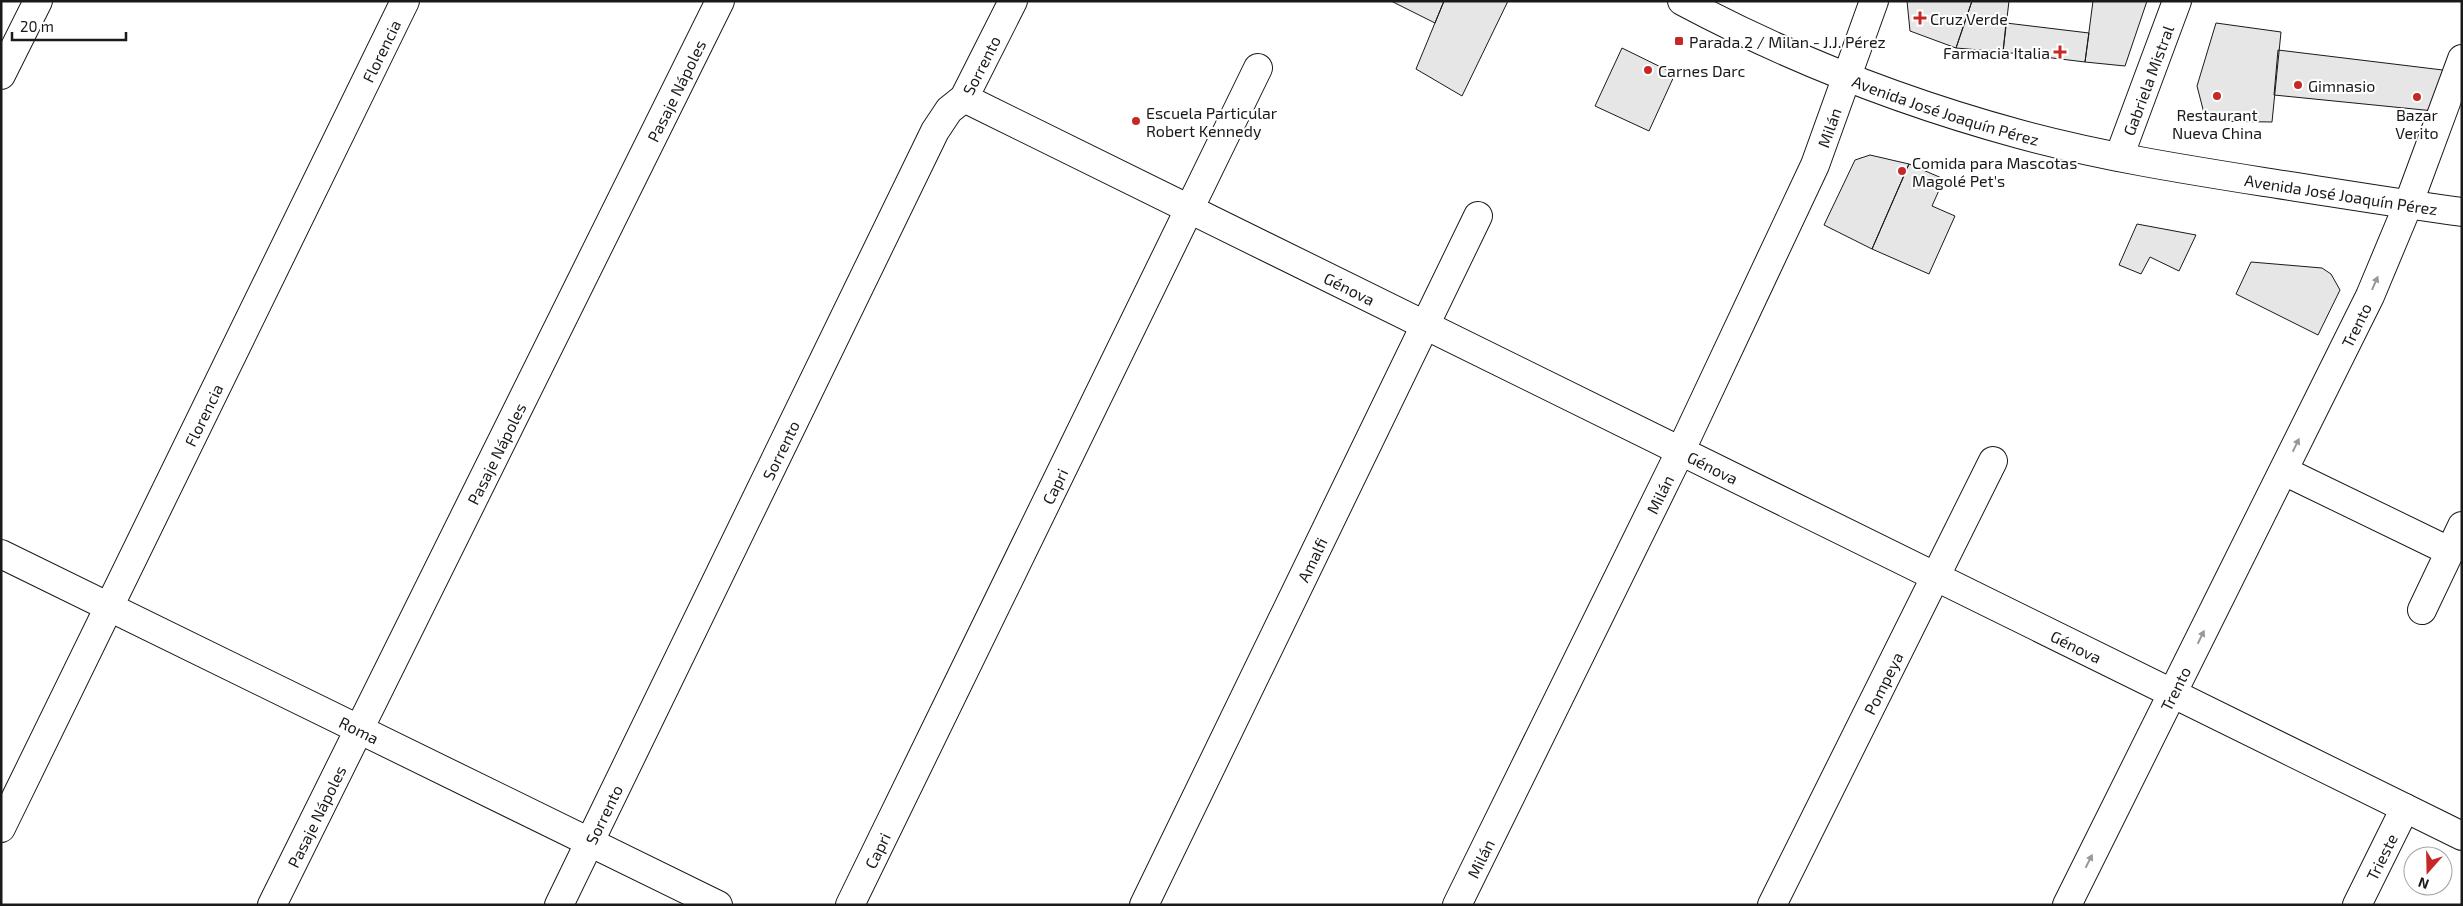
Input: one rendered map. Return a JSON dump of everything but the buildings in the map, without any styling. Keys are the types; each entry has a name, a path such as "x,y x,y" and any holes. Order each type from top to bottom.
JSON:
{"street":[{"path":"1,75 38,1"},
{"name":"Florencia","path":"1,828 405,1"},
{"name":"Pasaje Nápoles","path":"272,905 358,728 720,1"},
{"name":"Sorrento","path":"559,905 935,131 949,110 964,98 1013,1"},
{"name":"Avenida José Joaquín Pérez","path":"1682,1 1763,41 1847,77 1974,121 2119,157 2408,205 2462,212"},
{"name":"Milán","path":"1457,905 1680,452 1816,165 1874,1"},
{"name":"Gabriela Mistral","path":"2119,157 2177,1"},
{"name":"Trento","path":"2067,905 2370,296 2408,205 2462,59"},
{"name":"Capri","path":"850,905 1258,68"},
{"name":"Génova","path":"964,98 2462,836"},
{"name":"Amalfi","path":"1144,905 1478,216"},
{"name":"Pompeya","path":"1772,905 1993,461"},
{"path":"2284,470 2449,551"},
{"path":"2422,610 2462,526"},
{"name":"Roma","path":"1,554 718,905"},
{"name":"Trieste","path":"2357,905 2405,808"}],"place":[{"name":"Cruz Verde","path":"1920,18"},
{"name":"Parada 2 / Milan - J.J. Pérez","path":"1679,41"},
{"name":"Farmacia Italia","path":"2060,52"},
{"name":"Carnes Darc","path":"1648,70"},
{"name":"Gimnasio","path":"2298,85"},
{"name":"Restaurant Nueva China","path":"2217,96"},
{"name":"Bazar Verito","path":"2417,97"},
{"name":"Escuela Particular Robert Kennedy","path":"1136,121"},
{"name":"Comida para Mascotas Magolé Pet's","path":"1902,171"}]}
